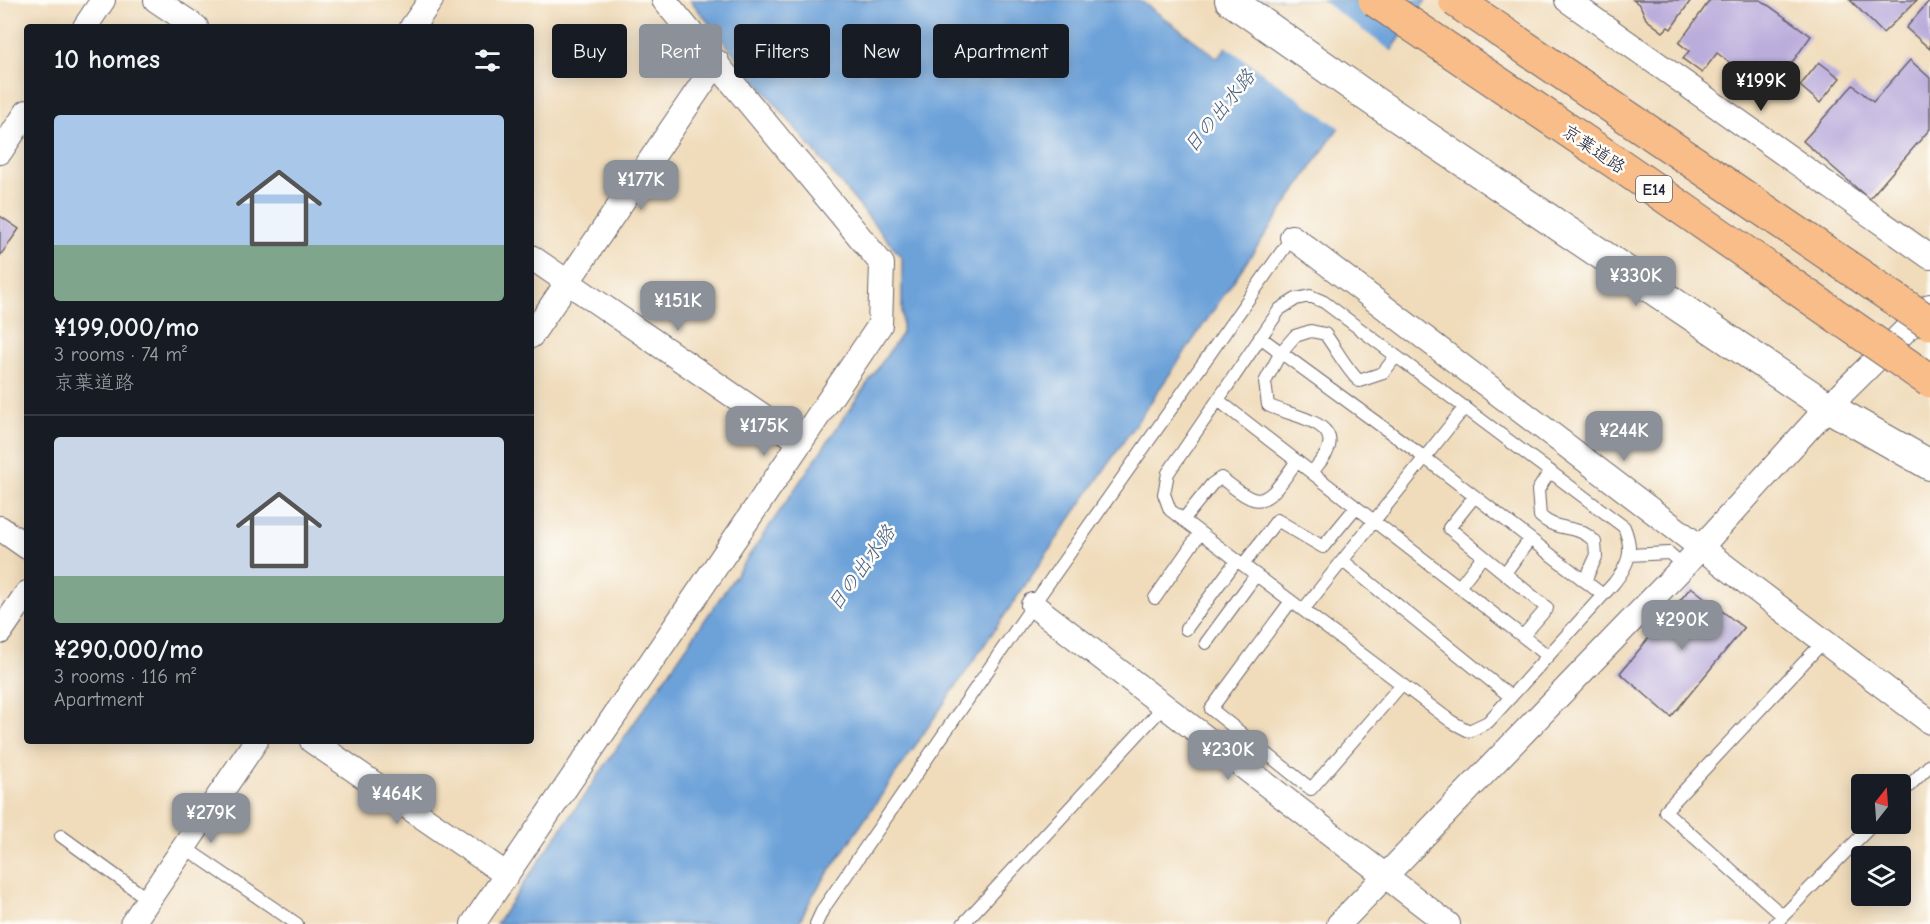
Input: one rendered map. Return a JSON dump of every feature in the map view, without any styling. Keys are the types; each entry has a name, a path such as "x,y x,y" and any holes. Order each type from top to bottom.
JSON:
{"highway":[{"name":"京葉道路","path":"1375,0 1624,168 1930,381"},
{"name":"E14","path":"1455,0 1930,323"}],"street":[{"path":"87,24 103,0"},
{"path":"156,0 192,24"},
{"path":"414,24 431,0"},
{"path":"664,0 685,24"},
{"path":"1567,0 1930,257"},
{"path":"1234,3 1372,100 1828,407 1930,465"},
{"path":"473,924 879,325 882,264 722,68"},
{"path":"534,332 706,78"},
{"path":"0,152 24,116"},
{"path":"1292,237 1930,722"},
{"path":"534,259 801,442"},
{"path":"1339,924 1684,566 1828,407 1930,306"},
{"path":"0,528 24,545"},
{"path":"0,632 24,596"},
{"path":"1033,605 1448,924"},
{"path":"132,924 254,744"},
{"path":"316,744 507,874"}],"lane":[{"path":"816,924 823,909 1033,605 1292,237"},
{"path":"1310,296 1324,302 1624,527 1629,541 1629,555 1624,570 1488,722 1469,731 1452,722 1170,510 1164,494 1168,473 1260,337 1280,309 1296,299 1310,296"},
{"path":"1312,473 1327,453 1330,439 1324,428 1312,421 1279,412 1268,405 1265,382 1281,352 1295,336 1311,331 1325,334 1338,351 1347,369 1359,381 1383,373 1396,356"},
{"path":"1260,337 1425,458 1603,595"},
{"path":"1218,400 1548,656"},
{"path":"1303,610 1465,407"},
{"path":"1184,520 1212,484 1221,478 1252,499 1263,500 1272,493 1297,461"},
{"path":"1550,471 1538,490 1540,516 1554,526 1574,528 1587,534 1595,542 1596,557 1585,581"},
{"path":"1474,497 1449,528 1547,608 1523,636"},
{"path":"1186,629 1277,520 1323,547 1356,507"},
{"path":"1155,598 1200,533"},
{"path":"1504,573 1530,539"},
{"path":"1629,555 1669,553 1684,566"},
{"path":"1459,587 1483,556"},
{"path":"1343,561 1511,697"},
{"path":"1206,643 1256,574"},
{"path":"1291,601 1211,709 1311,789 1402,684"},
{"path":"1824,641 1665,811 1779,920 1863,834"},
{"path":"963,924 1164,706"},
{"path":"1911,784 1930,765"},
{"path":"61,836 149,900"},
{"path":"184,847 297,924"}],"water":[{"name":"日の出水路","path":"690,0 1140,0 1218,58 1261,0 1426,0 813,895 798,924 496,924 902,333 902,258 754,78 830,78 830,24 734,24 734,54 722,39 722,24 710,24"}],"pier":[{"path":"1258,0 1321,0 1394,53 1341,129 1224,45"}],"building":[{"path":"1633,0 1691,0 1671,29 1668,27 1663,32 1646,19 1640,5"},
{"path":"1710,0 1761,0 1811,36 1770,93 1717,53 1702,73 1683,59 1689,51 1679,43"},
{"path":"1850,0 1917,0 1883,33"},
{"path":"1930,0 1930,49 1906,28"},
{"path":"1910,60 1930,78 1930,129 1869,199 1803,141 1853,85 1873,102"},
{"path":"1819,62 1840,78 1820,103 1800,86"},
{"path":"0,216 19,229 0,256"},
{"path":"1691,587 1744,628 1671,717 1620,673"}]}
